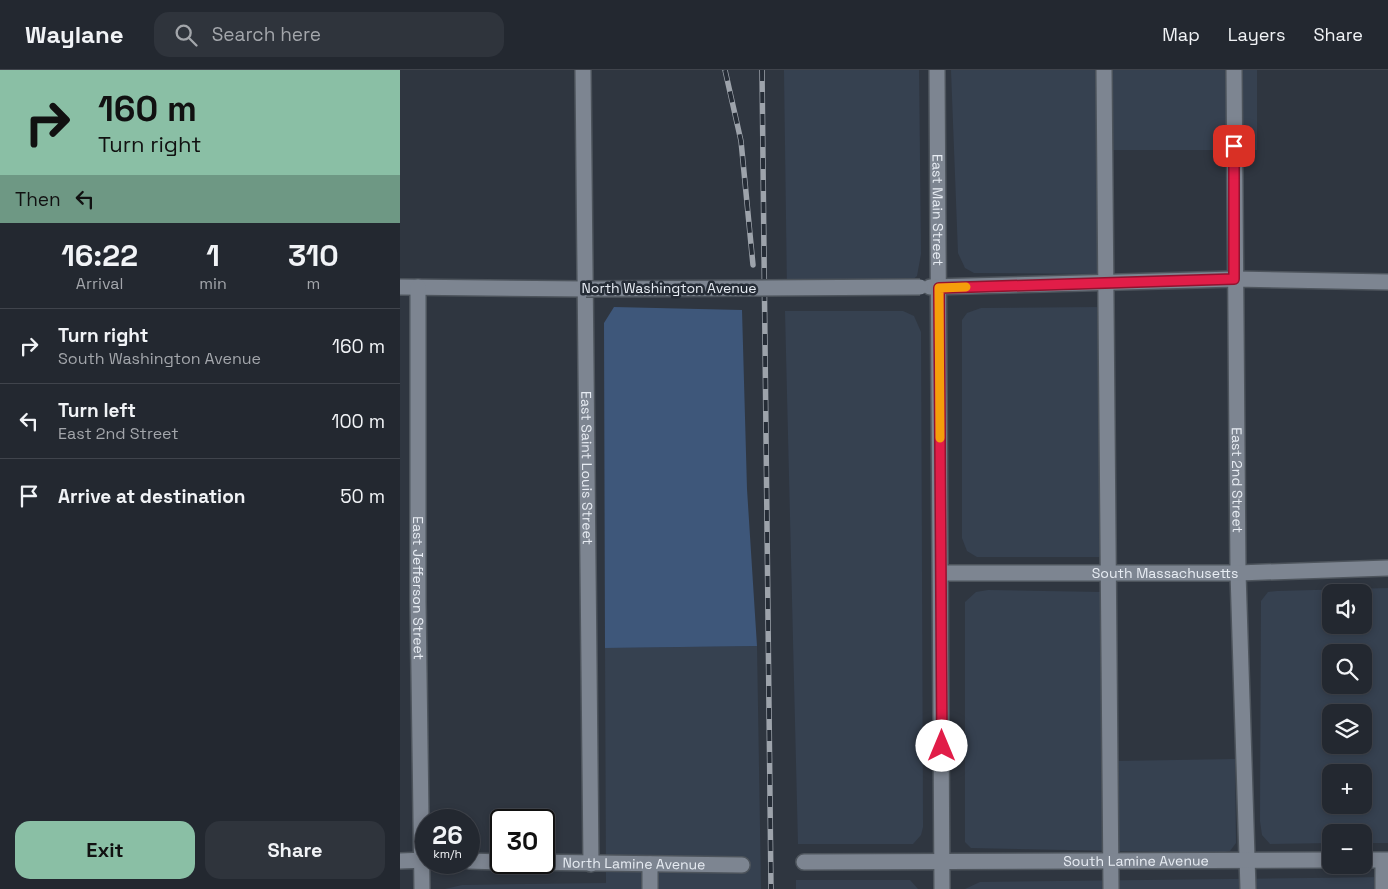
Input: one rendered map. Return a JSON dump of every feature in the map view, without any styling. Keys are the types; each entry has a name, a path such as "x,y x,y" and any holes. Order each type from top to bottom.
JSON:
{"street":[{"name":"East Saint Louis Street","path":"583,70 591,864"},
{"name":"East Main Street","path":"937,70 942,889"},
{"path":"1104,70 1111,889"},
{"name":"East 2nd Street","path":"1234,70 1234,279 1238,573 1248,889"},
{"name":"North Washington Avenue","path":"400,287 586,289 939,288 1234,279 1388,282"},
{"name":"East Jefferson Street","path":"418,287 423,809"},
{"name":"South Massachusetts","path":"940,573 1238,573 1388,568"},
{"path":"400,861 415,860"},
{"name":"South Lamine Avenue","path":"942,861 1322,860"},
{"path":"1372,860 1386,860 1383,889"},
{"path":"804,862 942,861"},
{"name":"North Lamine Avenue","path":"555,863 742,865"},
{"path":"650,864 650,889"},
{"name":"East Jefferson Street","path":"422,889 423,874"}],"shaded area":[{"path":"784,70 919,70 921,254 917,276 903,288 787,290"},
{"path":"951,70 1097,70 1099,274 974,273 965,268 958,253"},
{"path":"1112,70 1257,70 1257,150 1112,150"},
{"path":"614,307 742,310 747,489 757,646 605,648 604,323"},
{"path":"1102,307 1102,557 977,557 967,551 962,538 962,320 967,313 981,308"},
{"path":"785,311 903,311 914,316 921,332 923,827 921,835 913,844 798,844"},
{"path":"1372,588 1388,588 1388,843 1372,843 1372,824 1322,824 1322,843 1270,844 1262,835 1260,821 1261,601 1268,592 1322,590 1322,634 1372,634"},
{"path":"988,590 1102,592 1117,761 1235,759 1236,843 1230,851 1220,853 971,848 965,842 965,602 976,592"},
{"path":"757,646 761,889 445,889 462,885 606,883 605,648"},
{"path":"1388,877 1388,889 965,889 980,882"},
{"path":"796,880 910,880 918,889 796,889"}],"railway":[{"path":"725,70 741,141 753,265"},
{"path":"762,70 771,889"}],"slow traffic":[{"path":"940,438 939,288 966,287"}],"route":[{"path":"942,746 939,288 1234,279 1234,146"}]}
